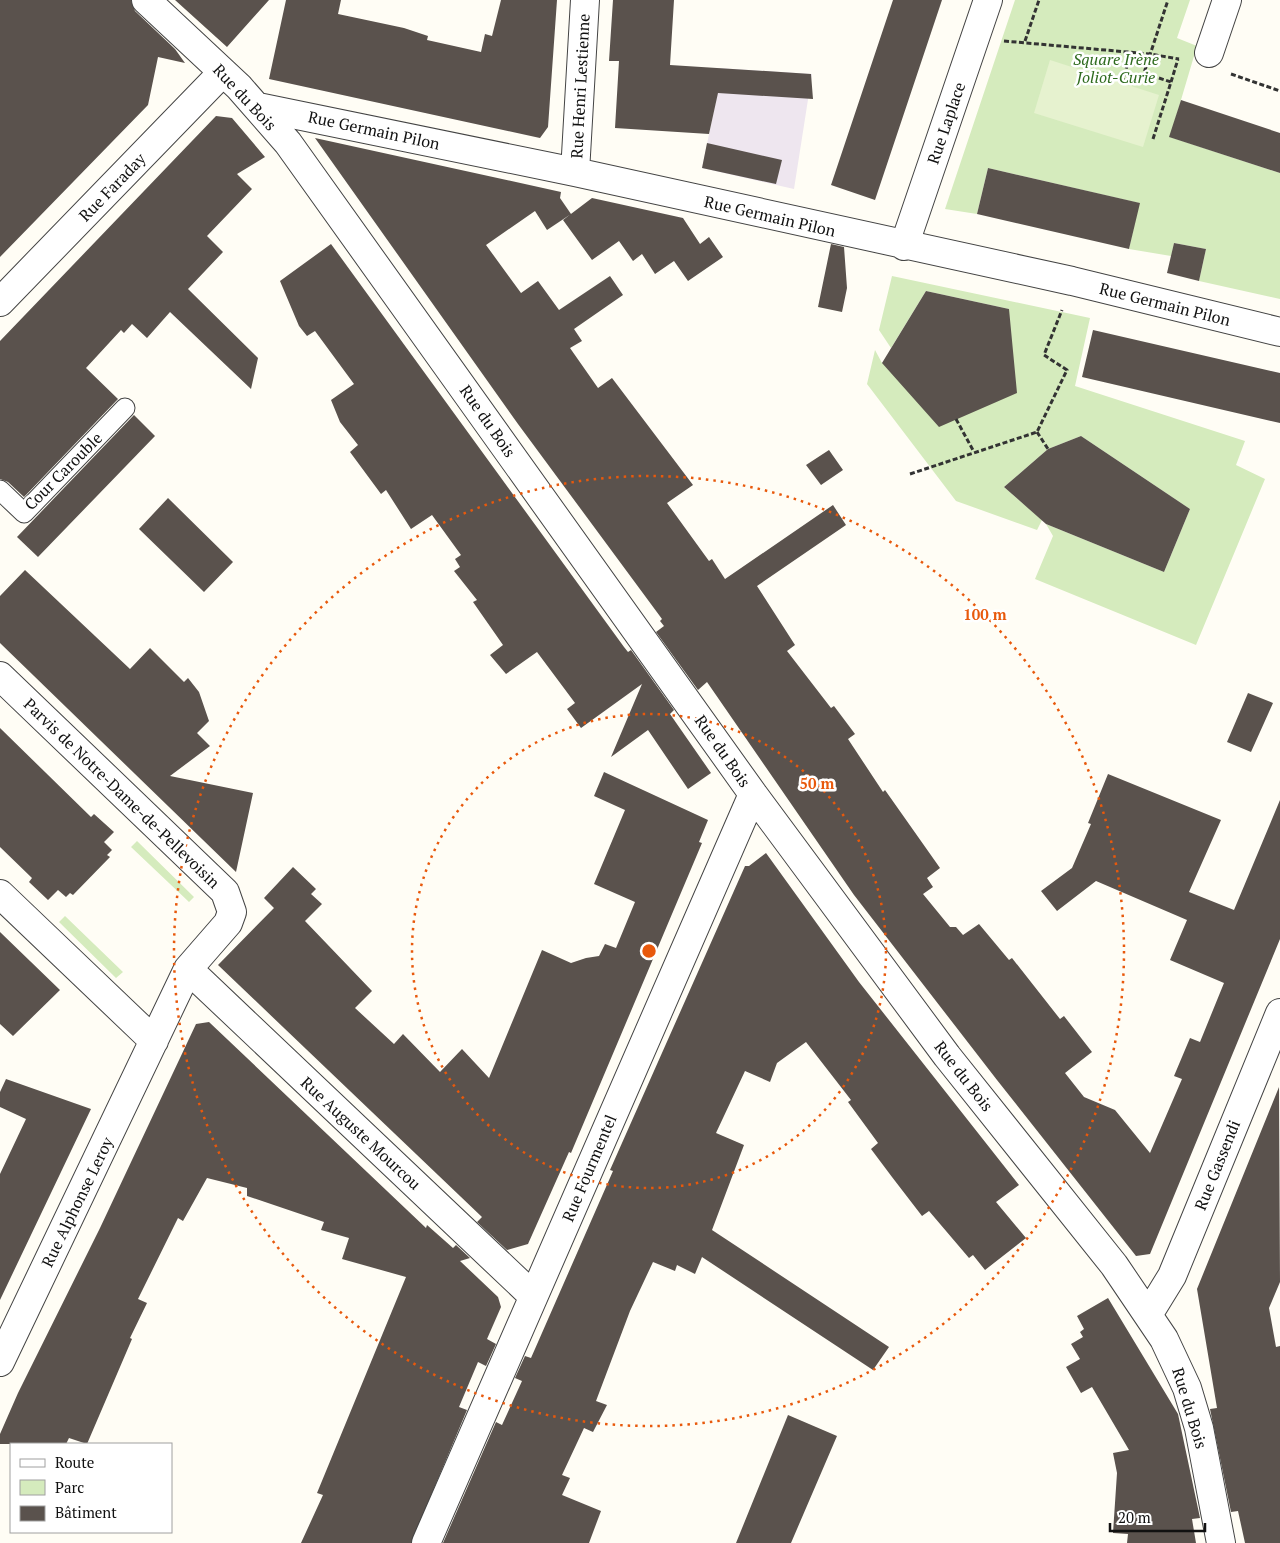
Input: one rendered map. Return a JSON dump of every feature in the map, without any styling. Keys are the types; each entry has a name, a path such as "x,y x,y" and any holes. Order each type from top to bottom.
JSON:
{"street":[{"name":"Rue du Bois","path":"146,0 258,107 359,240 754,794 947,1056 1114,1265 1176,1360 1187,1388 1200,1428 1221,1543"},
{"name":"Rue Henri Lestienne","path":"575,172 586,0"},
{"name":"Rue Laplace","path":"904,246 988,0"},
{"path":"1197,57 1228,0"},
{"name":"Rue Faraday","path":"0,302 223,72"},
{"name":"Rue Germain Pilon","path":"258,107 575,172 1072,282 1280,332"},
{"name":"Parvis de Notre-Dame-de-Pellevoisin","path":"0,676 226,892 232,912 228,923 188,969 154,1041"},
{"name":"Rue Fourmentel","path":"426,1543 754,794"},
{"path":"0,894 154,1041"},
{"name":"Rue Auguste Mourcou","path":"188,969 534,1296"},
{"name":"Rue Gassendi","path":"1148,1315 1172,1276 1280,1013"},
{"name":"Rue Alphonse Leroy","path":"0,1362 154,1041"}],"lane":[{"name":"Cour Carouble","path":"0,490 24,513 125,408"}],"path":[{"path":"1025,41 1039,0"},
{"path":"1168,0 1144,73 1171,82"},
{"path":"974,41 1025,41 1150,54 1178,59 1197,57 1206,65 1280,91"},
{"path":"1122,83 1132,52"},
{"path":"1153,139 1178,59"},
{"path":"910,474 1037,432 1067,370 1044,355 1072,282"},
{"path":"956,419 974,452"},
{"path":"1037,432 1048,449"}],"shaded area":[{"path":"719,68 812,74 794,189 702,168 717,96"}],"green space":[{"name":"Square Irène Joliot-Curie","path":"1015,0 1190,0 1177,38 1197,46 1170,137 1280,173 1280,299 1199,281 1206,249 1174,243 1171,256 1129,249 1139,203 988,168 977,214 945,209"},
{"path":"1050,60 1159,95 1143,147 1034,113"},
{"path":"892,276 1090,318 1075,386 1245,441 1236,465 1265,479 1196,645 1035,579 1053,536 1046,524 1164,572 1190,509 1081,436 1048,449 1004,487 1042,520 1037,530 956,501 867,384 875,350 882,363 1009,309 926,291 891,348 879,330"},
{"path":"137,841 194,897 189,902 131,847"},
{"path":"65,916 123,972 116,978 59,922"}],"building":[{"path":"0,0 131,0 135,11 175,49 185,63 158,57 148,105 0,257"},
{"path":"175,0 269,0 227,47"},
{"path":"286,0 341,0 338,14 404,28 428,36 427,40 481,52 485,34 492,36 501,0 557,0 548,127 540,138 269,79"},
{"path":"613,0 674,0 670,65 811,74 813,99 718,93 709,134 615,128 619,61 609,61"},
{"path":"893,0 942,0 875,200 831,185"},
{"path":"1181,100 1280,133 1280,173 1169,137"},
{"path":"216,116 232,118 265,157 237,174 252,189 207,236 223,252 188,289 258,358 251,389 170,312 147,338 132,324 124,333 121,330 86,368 118,399 24,497 8,482 0,479 0,341"},
{"path":"315,138 561,192 560,198 571,214 547,230 535,211 486,245 521,293 538,281 559,310 610,276 623,295 574,329 582,341 570,348 598,388 612,378 693,485 667,503 709,561 712,559 725,579 833,505 846,525 757,586 795,645 787,651 831,708 834,706 855,734 848,739 883,792 885,790 940,868 927,878 933,887 923,894 950,927 956,927 963,935 979,924 1009,960 1012,958 1060,1019 1064,1016 1092,1052 1065,1073 1084,1097 1115,1110 1150,1153 1182,1079 1174,1076 1190,1038 1200,1042 1224,983 1170,960 1187,920 1096,881 1057,911 1041,891 1072,868 1091,824 1088,823 1108,774 1221,820 1189,892 1234,910 1280,800 1280,939 1150,1254 1136,1256 854,895 707,682 698,690 656,632 664,626 660,621 662,619 518,424"},
{"path":"707,143 782,160 776,184 702,168"},
{"path":"988,168 1140,203 1129,249 977,214"},
{"path":"592,198 683,218 700,244 709,237 723,257 688,281 674,261 655,274 642,254 633,261 619,241 592,260 563,220"},
{"path":"1174,243 1206,249 1199,281 1167,273"},
{"path":"331,244 624,647 628,652 631,650 674,710 670,714 711,773 688,789 648,730 611,757 642,684 581,728 567,709 575,703 537,652 506,674 490,655 503,645 473,602 477,600 454,571 460,567 455,559 461,555 432,515 411,529 386,490 381,494 350,452 358,445 340,422 331,400 354,384 315,331 307,336 299,326 280,281"},
{"path":"831,244 844,247 847,288 842,312 818,307"},
{"path":"926,291 1009,309 1017,393 939,427 882,363"},
{"path":"1093,330 1280,373 1280,423 1082,377"},
{"path":"134,415 155,436 38,557 17,537"},
{"path":"1081,436 1190,509 1164,572 1046,524 1004,487 1048,449"},
{"path":"829,450 843,470 821,485 806,465"},
{"path":"168,498 233,562 204,592 139,529"},
{"path":"25,570 130,669 150,648 184,682 188,678 199,692 209,721 197,733 210,746 170,776 253,793 236,872 0,643 0,596"},
{"path":"1248,693 1273,703 1251,752 1227,742"},
{"path":"0,728 91,817 94,814 114,832 104,842 112,850 107,855 110,857 73,895 70,893 66,897 58,890 48,900 29,882 32,878 0,847"},
{"path":"604,772 708,820 699,842 702,843 571,1153 569,1152 528,1244 507,1250 477,1222 482,1217 218,965 274,908 264,898 293,867 316,889 311,894 322,904 305,921 372,991 355,1008 394,1044 403,1034 440,1072 462,1049 489,1078 542,950 571,963 599,956 605,944 616,948 635,902 594,884 625,810 594,796"},
{"path":"766,853 859,982 1019,1185 996,1202 1026,1238 985,1270 973,1255 969,1258 929,1211 922,1216 892,1177 871,1149 878,1143 848,1102 851,1100 806,1042 777,1063 770,1082 745,1071 716,1133 744,1145 712,1230 889,1347 873,1370 702,1257 695,1274 677,1265 675,1271 653,1262 630,1311 596,1401 607,1405 593,1432 584,1428 562,1475 570,1478 562,1495 601,1511 589,1543 443,1543 496,1422 502,1425 522,1381 515,1378 525,1356 531,1358 613,1171 610,1170 745,866 749,866"},
{"path":"0,932 60,990 13,1036 0,1024"},
{"path":"209,1022 426,1228 427,1225 453,1248 456,1245 470,1258 460,1261 498,1297 501,1307 487,1339 496,1344 486,1366 478,1362 459,1407 467,1410 411,1543 301,1543 323,1495 317,1493 406,1277 342,1259 349,1238 321,1230 324,1222 247,1196 247,1188 207,1178 183,1221 178,1218 138,1299 147,1303 130,1338 132,1339 87,1443 69,1438 66,1443 0,1444 0,1434 18,1393 100,1228 196,1024"},
{"path":"6,1079 91,1109 0,1300 0,1174 26,1119 0,1107 0,1092"},
{"path":"1279,1087 1280,1282 1269,1308 1276,1347 1280,1346 1280,1543 1245,1543 1238,1511 1231,1512 1210,1409 1217,1408 1197,1289"},
{"path":"1108,1298 1178,1414 1200,1518 1192,1519 1196,1543 1127,1543 1128,1534 1113,1533 1117,1473 1113,1453 1129,1450 1092,1387 1081,1393 1066,1367 1080,1359 1071,1344 1083,1337 1080,1332 1084,1329 1077,1316"},
{"path":"788,1415 837,1436 791,1543 736,1543"}]}
